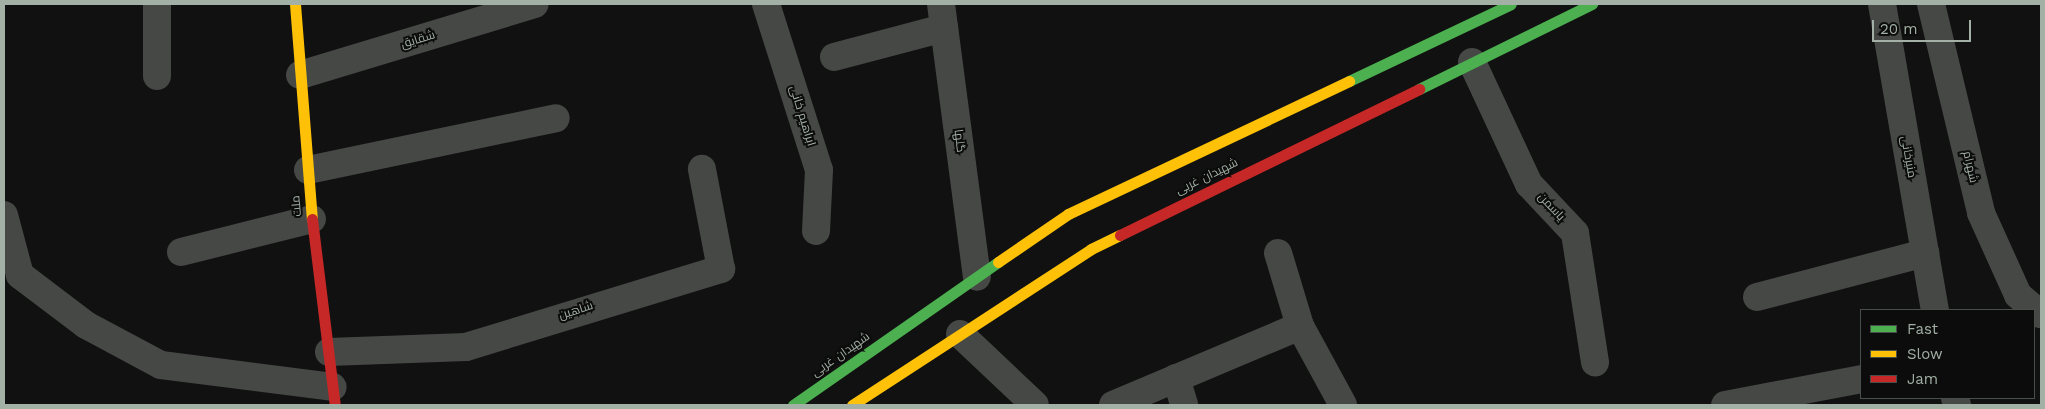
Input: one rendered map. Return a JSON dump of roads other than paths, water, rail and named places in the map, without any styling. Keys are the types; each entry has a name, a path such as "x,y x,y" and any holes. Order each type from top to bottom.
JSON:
{"main road":[{"name":"ملت","path":"295,4 312,219 334,396"},
{"name":"شهیدان غربی","path":"794,405 1068,214 1511,4"},
{"name":"شهیدان غربی","path":"852,405 1090,249 1592,4"}],"street":[{"path":"157,4 157,76"},
{"name":"شقایق","path":"300,75 535,4"},
{"name":"ابراهیم خانی","path":"766,4 819,170 816,231"},
{"name":"منیرخانی","path":"1882,4 1935,309"},
{"name":"شهرام","path":"1931,4 1981,213 2018,295 2035,309"},
{"path":"834,57 943,16"},
{"name":"گلها","path":"943,16 977,277"},
{"name":"یاسمن","path":"1472,62 1529,184 1575,233 1595,362"},
{"path":"308,170 556,118"},
{"name":"شاهین","path":"329,352 466,347 721,269 702,169"},
{"path":"4,215 20,275 86,325 161,365 334,396"},
{"path":"180,252 312,219"},
{"path":"1278,253 1300,326 1343,405"},
{"path":"1757,297 1924,253"},
{"path":"1113,405 1300,326"},
{"path":"960,334 1035,405"},
{"path":"1176,378 1184,405"},
{"path":"1725,405 1860,378"}]}
